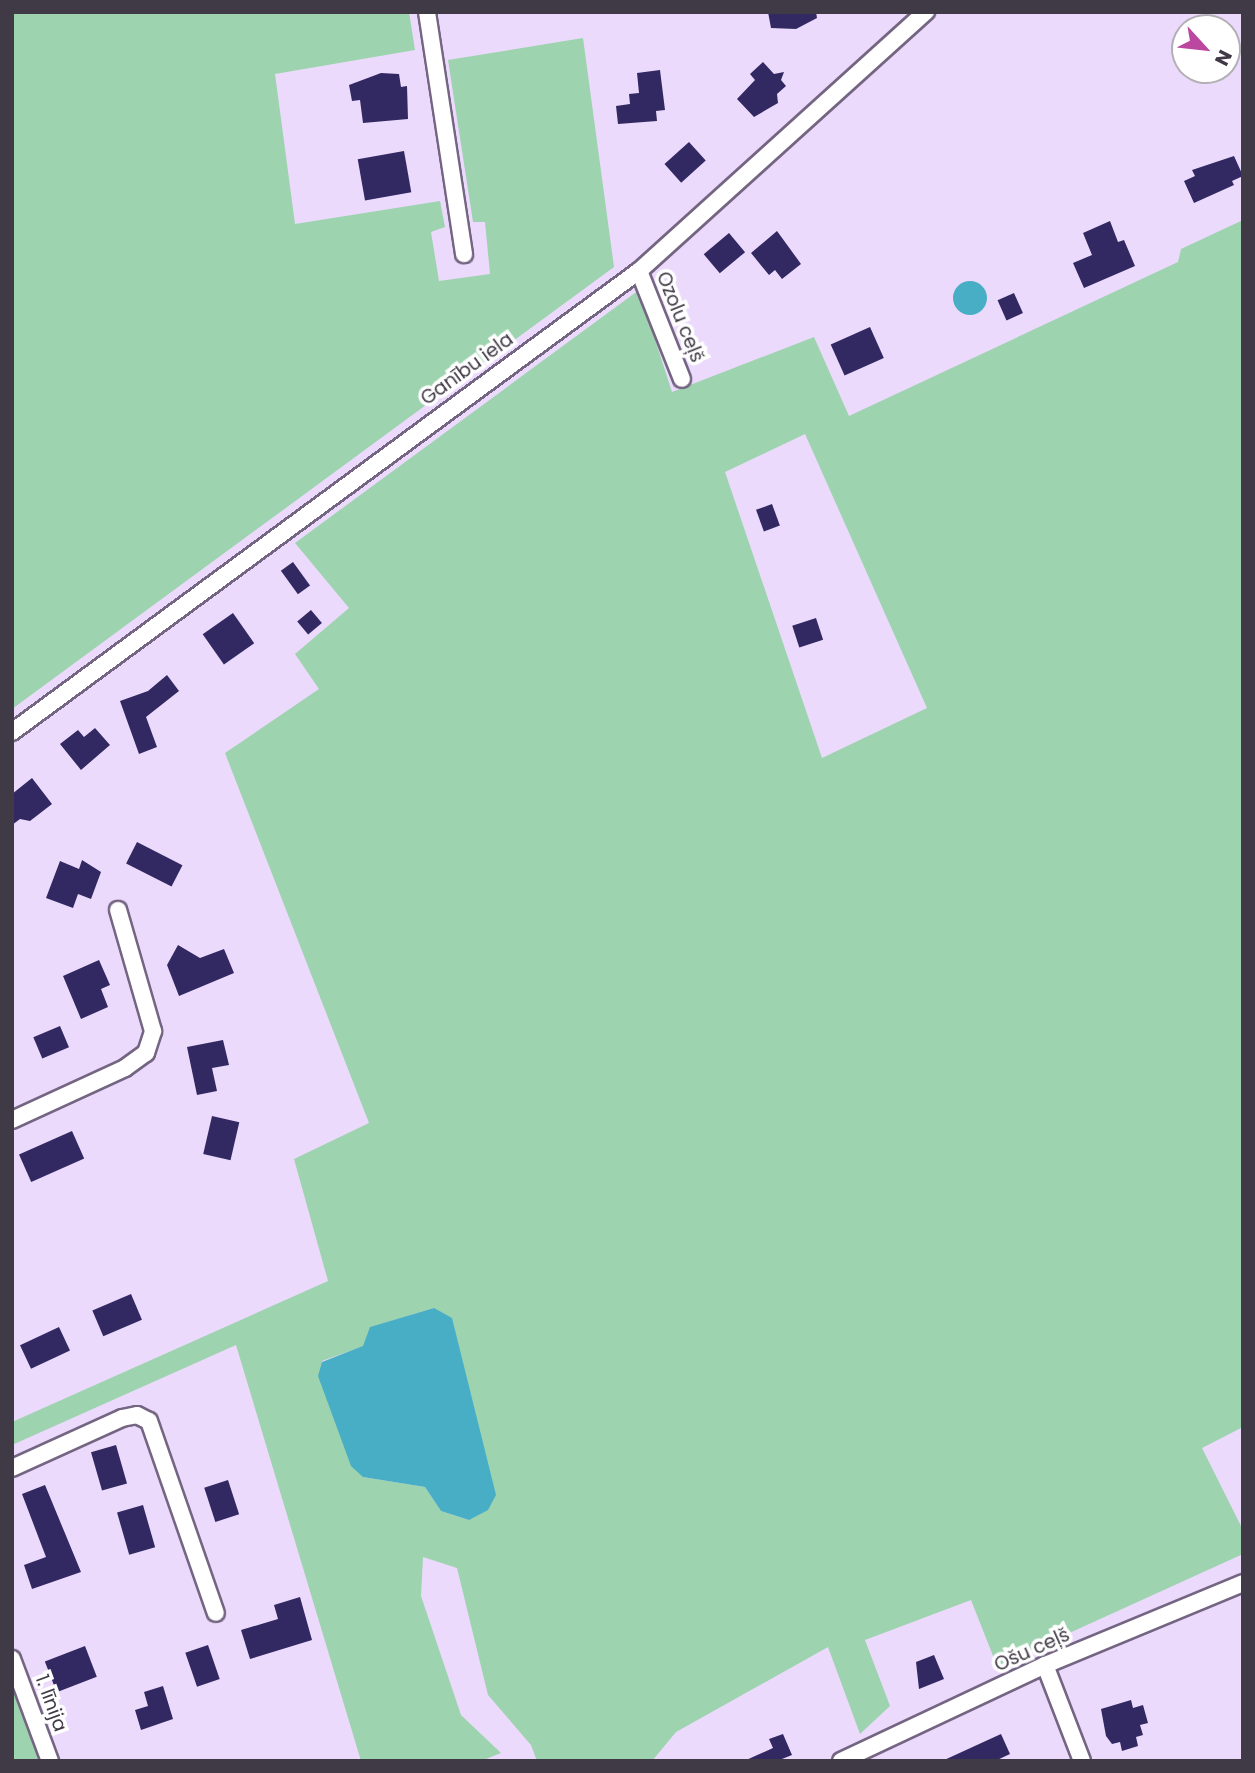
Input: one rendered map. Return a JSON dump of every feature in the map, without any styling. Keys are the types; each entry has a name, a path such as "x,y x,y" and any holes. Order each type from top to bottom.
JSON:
{"street":[{"path":"428,12 464,254"},
{"name":"Ganību iela","path":"12,732 639,271 926,12"},
{"name":"Ozolu ceļš","path":"639,271 682,379"},
{"path":"12,1120 125,1068 146,1053 153,1031 118,911"},
{"path":"12,1468 122,1418 137,1415 149,1421 216,1612"},
{"name":"Ošu ceļš","path":"841,1761 1045,1665 1243,1583"},
{"name":"1. līnija","path":"12,1659 50,1761"},
{"path":"1045,1665 1082,1761"}],"green space":[{"path":"12,12 409,12 415,50 275,74 295,224 440,201 445,227 431,232 439,281 490,274 485,222 473,222 448,60 583,38 614,267 12,709"},
{"path":"1243,220 1243,1427 1202,1448 1243,1530 1243,1554 997,1666 971,1600 865,1640 890,1706 860,1734 828,1647 676,1732 652,1761 537,1761 531,1745 488,1695 457,1568 423,1557 421,1596 461,1715 501,1753 481,1761 361,1761 236,1345 12,1445 12,1422 328,1281 294,1159 369,1123 225,753 319,689 295,654 349,608 295,543 639,290 672,392 814,337 849,416 1178,262 1181,249","holes":["805,434 927,708 822,758 725,472","434,1308 469,1520 441,1511 425,1487 363,1477 322,1361 364,1346 371,1327"]},
{"path":"12,1685 41,1761 12,1761"}],"water":[{"path":"970,281 982,286 987,298 982,310 970,315 958,310 953,298 958,286"},
{"path":"434,1308 452,1318 496,1495 488,1510 469,1520 441,1511 425,1487 363,1477 351,1466 318,1376 322,1362 363,1346 370,1327"}],"building":[{"path":"768,12 816,12 817,18 796,29 771,28"},
{"path":"763,62 774,74 784,72 781,80 786,86 777,94 778,103 754,117 737,99 755,80 750,74"},
{"path":"660,70 665,110 656,111 657,121 618,124 616,106 630,104 629,94 639,93 637,73"},
{"path":"381,73 399,74 401,87 407,86 408,119 363,123 360,100 352,101 349,85"},
{"path":"689,142 706,161 681,183 664,164"},
{"path":"404,151 411,192 365,201 358,159"},
{"path":"1234,156 1243,176 1232,181 1234,185 1194,203 1184,181 1195,176 1192,170"},
{"path":"1110,221 1118,242 1124,240 1135,266 1084,288 1073,263 1092,255 1083,233"},
{"path":"777,231 801,264 782,279 775,270 769,275 751,253"},
{"path":"729,233 745,252 720,273 704,254"},
{"path":"1014,293 1023,313 1007,320 998,300"},
{"path":"870,327 884,358 845,376 831,344"},
{"path":"772,504 780,526 764,531 756,510"},
{"path":"293,562 310,585 298,594 281,571"},
{"path":"311,610 322,623 308,635 297,622"},
{"path":"233,613 254,643 224,665 203,634"},
{"path":"816,618 823,640 799,648 792,626"},
{"path":"167,675 179,691 146,717 157,747 139,754 120,701 148,691"},
{"path":"95,728 110,745 81,770 60,744 78,730 84,737"},
{"path":"32,778 52,804 30,821 20,819 12,825 12,794"},
{"path":"137,842 182,865 172,887 126,863"},
{"path":"82,860 101,872 91,899 78,894 73,908 46,898 60,861 79,869"},
{"path":"178,945 200,958 224,949 234,973 179,996 167,965"},
{"path":"99,960 110,985 101,989 108,1007 81,1019 63,976"},
{"path":"60,1026 69,1047 42,1059 33,1037"},
{"path":"223,1040 229,1065 212,1068 217,1091 197,1095 187,1047"},
{"path":"212,1116 239,1122 231,1160 203,1154"},
{"path":"72,1131 84,1158 31,1182 19,1155"},
{"path":"131,1294 142,1320 103,1336 92,1310"},
{"path":"59,1327 70,1351 31,1369 20,1345"},
{"path":"116,1445 127,1483 102,1491 91,1452"},
{"path":"228,1480 239,1514 215,1522 204,1488"},
{"path":"45,1485 81,1572 32,1589 24,1565 46,1557 22,1494"},
{"path":"143,1505 155,1547 129,1555 117,1512"},
{"path":"300,1597 312,1640 250,1659 241,1630 278,1619 274,1605"},
{"path":"208,1645 220,1679 197,1687 185,1653"},
{"path":"85,1646 97,1677 57,1692 45,1661"},
{"path":"934,1655 944,1679 919,1689 916,1662"},
{"path":"163,1686 173,1719 141,1730 135,1710 148,1706 144,1692"},
{"path":"1131,1700 1133,1708 1143,1705 1148,1723 1140,1725 1143,1735 1136,1737 1138,1746 1122,1751 1120,1742 1112,1744 1106,1736 1101,1709"},
{"path":"783,1734 792,1755 777,1761 744,1761 773,1748 769,1739"},
{"path":"1001,1734 1010,1754 995,1761 942,1761"}]}
